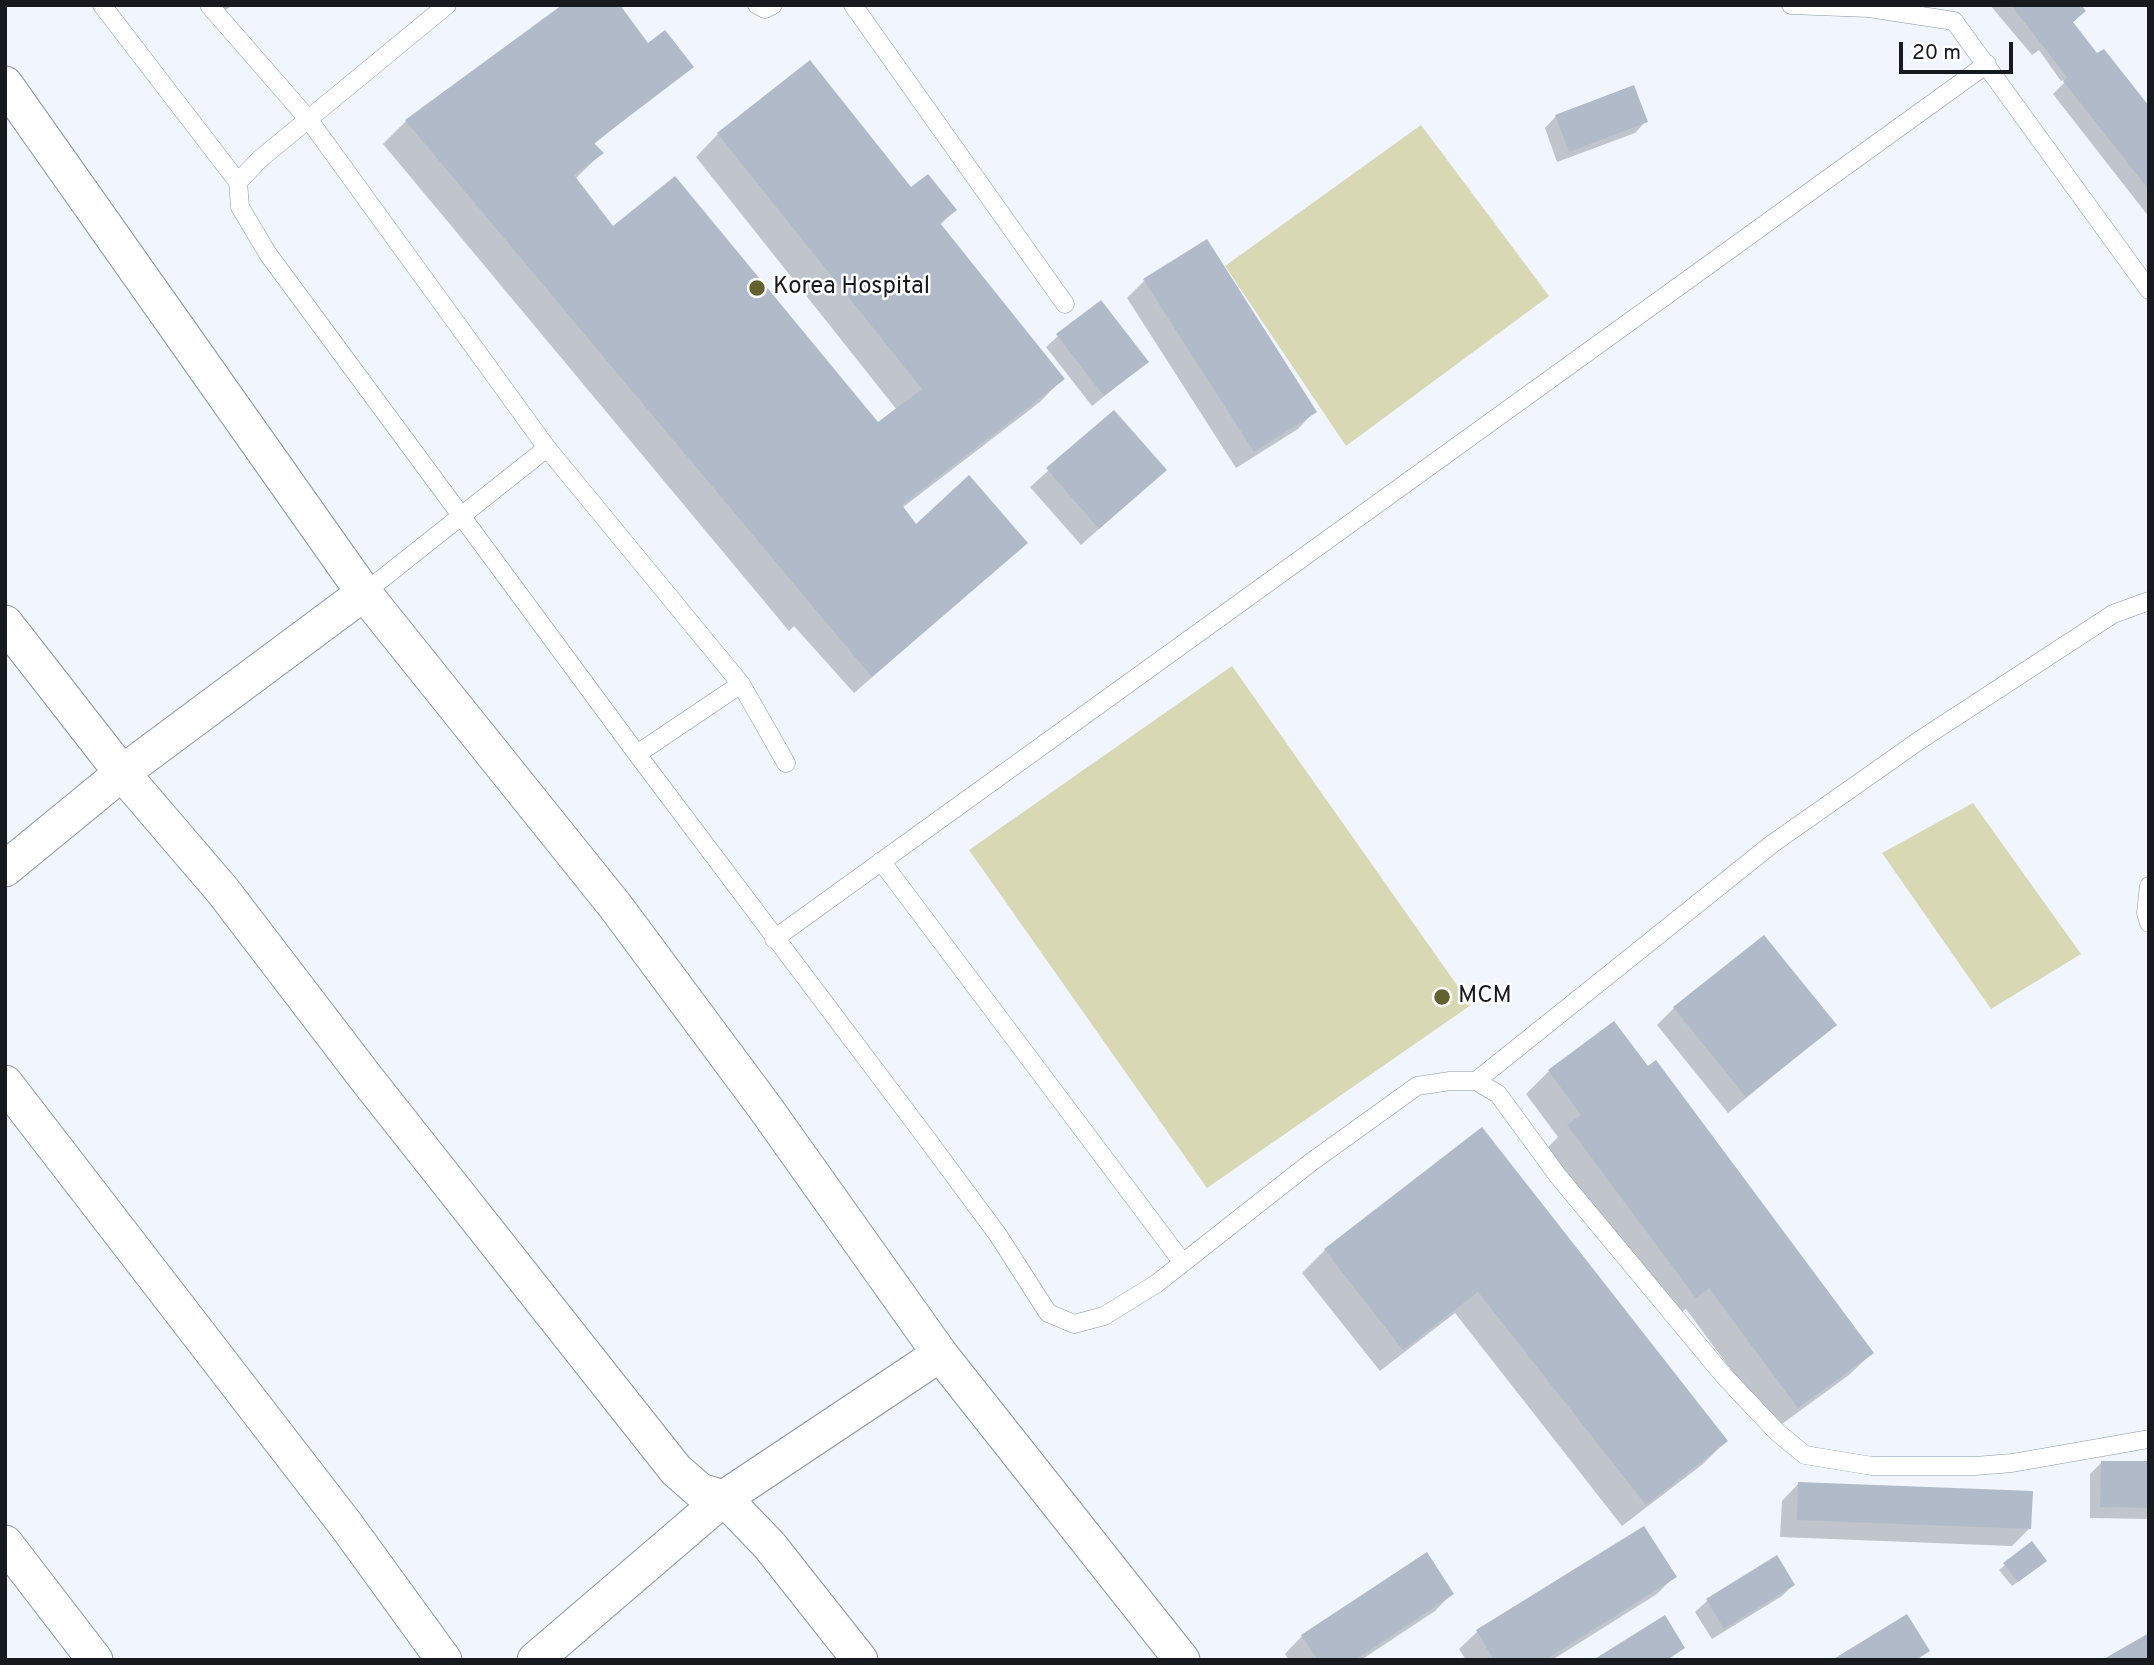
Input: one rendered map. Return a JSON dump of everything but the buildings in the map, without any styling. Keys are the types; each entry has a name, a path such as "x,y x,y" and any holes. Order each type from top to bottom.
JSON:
{"street":[{"path":"5,84 364,593 615,907 766,1109 940,1354 1182,1660"},
{"path":"5,869 122,773 364,593"},
{"path":"5,623 122,773 223,891 391,1110 676,1470 700,1491 724,1498 770,1546 860,1660"},
{"path":"5,1083 346,1525 444,1660"},
{"path":"536,1660 724,1498 940,1354"},
{"path":"5,1543 95,1660"}],"lane":[{"path":"102,5 238,182 240,207 268,254 774,939 998,1235 1048,1313 1074,1324 1104,1316 1156,1284 1310,1163 1417,1086 1450,1081 1476,1081 1498,1094 1558,1176 1725,1377 1777,1432 1805,1455 1872,1466 1975,1466 2012,1463 2149,1439"},
{"path":"209,5 309,120 547,448 741,684 786,763"},
{"path":"238,182 447,5"},
{"path":"757,5 765,9 773,5"},
{"path":"853,5 1065,304"},
{"path":"1791,5 1868,8 1954,21 2149,290"},
{"path":"774,939 1987,64"},
{"path":"364,593 547,448"},
{"path":"1476,1081 1772,844 1920,740 2113,614 2149,601"},
{"path":"637,754 741,684"},
{"path":"881,861 1183,1263"},
{"path":"2149,886 2146,913 2149,923"}],"green space":[{"path":"1421,125 1549,296 1346,446 1225,266"},
{"path":"1232,666 1471,1005 1207,1188 969,850"},
{"path":"1973,803 2081,954 1991,1009 1882,853"}],"place":[{"name":"Korea Hospital","path":"757,288"},
{"name":"MCM","path":"1442,997"}]}
